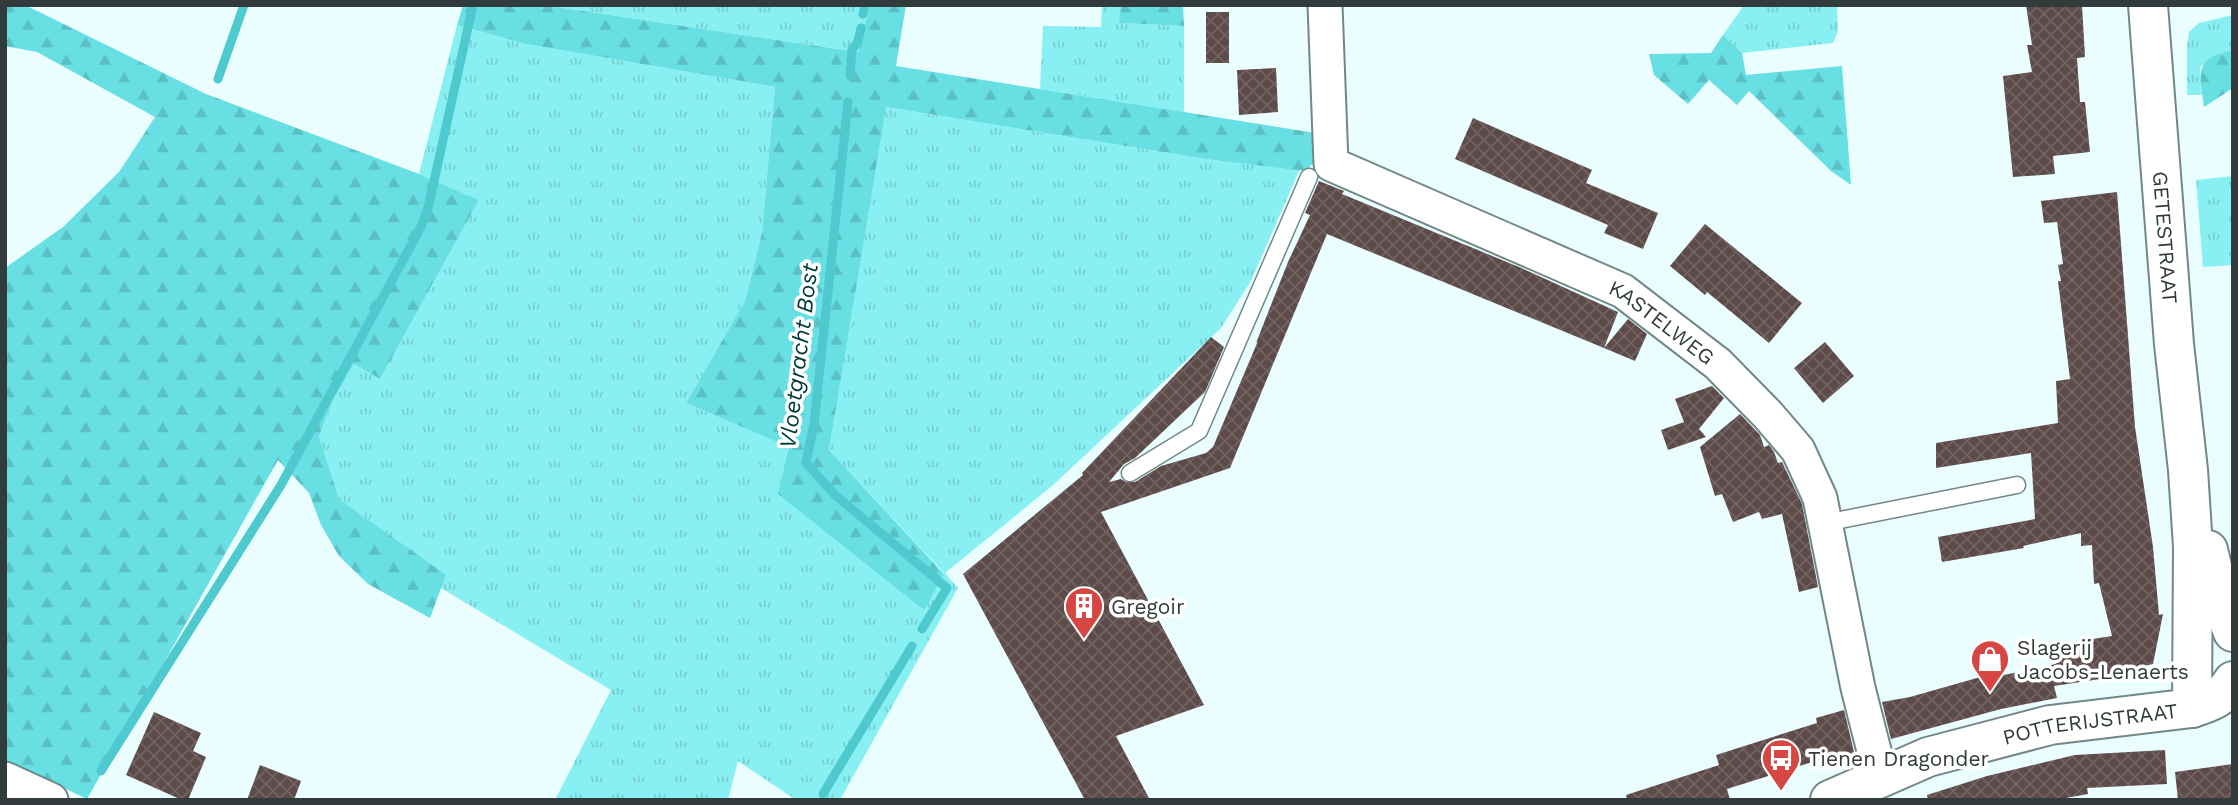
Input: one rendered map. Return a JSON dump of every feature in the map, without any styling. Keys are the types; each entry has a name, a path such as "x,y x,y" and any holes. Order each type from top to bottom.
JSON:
{"street":[{"name":"KASTELWEG","path":"1325,5 1331,164 1623,291 1718,364 1798,450 1820,498 1858,688 1874,787"},
{"name":"GETESTRAAT","path":"2148,5 2193,547 2221,695"},
{"name":"GETESTRAAT","path":"2188,470 2220,599 2233,632"},
{"name":"POTTERIJSTRAAT","path":"1830,800 1874,787 1928,757 2050,725 2221,695"},
{"path":"5,779 51,800"}],"lane":[{"path":"1130,474 1199,431 1310,177"},
{"path":"1825,523 2017,485"}],"green space":[{"path":"5,5 25,5 206,94 419,174 479,200 380,379 354,364 332,402 319,436 339,499 446,575 430,618 368,584 339,556 321,525 309,493 278,460 87,799 5,760 5,268 63,227 119,172 155,117 37,52 5,46"},
{"path":"463,5 543,5 858,52 870,5 906,5 896,66 1322,134 1319,156 1306,171 1206,159 886,107 829,450 944,574 924,610 778,494 789,447 686,403 745,301 762,232 775,87 526,44 457,25"},
{"path":"543,5 870,5 858,52"},
{"path":"1102,5 1121,5 1120,23 1184,26 1184,112 1040,89 1043,26 1101,27"},
{"path":"1121,5 1183,5 1184,26 1119,23"},
{"path":"1744,5 1837,5 1838,31 1833,43 1742,53 1723,35"},
{"path":"2233,15 2233,50 2220,53 2200,67 2202,95 2187,95 2189,32 2199,23"},
{"path":"457,25 526,44 775,87 762,232 745,301 686,403 790,447 923,610 944,573 829,450 885,107 1206,159 1300,169 1251,281 1221,328 1052,486 945,573 958,588 840,800 796,800 738,761 728,800 555,800 611,690 441,588 445,575 339,499 319,436 332,402 354,364 380,379 479,200 419,174"},
{"path":"1723,35 1742,53 1746,75 1842,66 1851,185 1831,171 1749,91 1737,105 1709,80 1688,104 1654,75 1649,54 1711,53"},
{"path":"2233,50 2233,88 2204,107 2201,76 2205,63 2220,53"},
{"path":"2233,176 2233,265 2203,267 2196,180"}],"building":[{"path":"2026,5 2082,5 2085,57 2077,58 2080,102 2085,102 2090,152 2053,156 2055,174 2013,177 2003,76 2032,72 2027,45 2032,45"},
{"path":"1206,12 1229,12 1229,63 1206,63"},
{"path":"1276,68 1278,112 1239,115 1237,70"},
{"path":"1473,118 1592,170 1586,183 1658,213 1643,249 1604,233 1608,225 1455,159"},
{"path":"1319,181 1344,191 1342,194 1519,267 1618,312 1604,348 1327,234 1230,468 1101,512 1204,705 1116,736 1150,800 1085,800 963,574 1083,475 1211,337 1224,347 1205,392 1135,458 1124,464 1109,482 1121,479 1135,482 1161,466 1206,453 1213,447 1288,262 1310,215 1305,213"},
{"path":"2117,192 2135,427 2153,547 2159,615 2163,614 2153,664 2119,672 2120,676 2054,686 2057,698 2001,709 1891,739 1882,702 1910,697 1998,672 1999,676 2056,664 2054,645 2112,636 2099,583 2094,584 2092,545 2081,546 2081,533 2023,546 2024,548 1942,562 1938,537 2035,519 2031,453 1936,468 1936,443 2058,423 2056,381 2070,379 2058,281 2061,281 2058,265 2063,264 2057,222 2044,223 2041,201"},
{"path":"1705,224 1802,303 1769,343 1707,292 1705,295 1670,266"},
{"path":"1628,319 1647,334 1635,361 1604,348"},
{"path":"1825,342 1854,376 1823,403 1794,368"},
{"path":"1712,386 1724,398 1699,429 1706,437 1668,450 1661,430 1684,422 1675,399"},
{"path":"1740,414 1760,435 1764,447 1769,445 1778,463 1782,462 1802,504 1818,587 1799,592 1782,514 1762,519 1759,512 1733,522 1722,494 1715,496 1700,447"},
{"path":"1844,710 1855,756 1831,764 1828,757 1727,789 1730,800 1627,800 1626,795 1719,765 1716,755 1817,723 1816,718"},
{"path":"154,712 201,733 193,751 206,757 188,800 182,800 126,775"},
{"path":"2165,750 2167,784 2087,788 2088,794 2055,800 1928,800 1927,795 1987,776 2075,755"},
{"path":"2233,764 2233,800 2178,800 2175,772"},
{"path":"260,765 301,781 294,800 247,800"}],"waterway":[{"path":"218,79 244,5"},
{"path":"101,771 281,485 421,227 428,208 473,5"},
{"name":"Vloetgracht Bost","path":"863,14 865,5"},
{"name":"Vloetgracht Bost","path":"850,76 852,50 858,41 861,28"},
{"name":"Vloetgracht Bost","path":"848,102 814,424 806,463 835,495 947,588 922,629"},
{"name":"Vloetgracht Bost","path":"823,794 912,646"}],"place":[{"name":"Gregoir","path":"1084,640"},
{"name":"Slagerij Jacobs-Lenaerts","path":"1990,693"},
{"name":"Tienen Dragonder","path":"1781,792"}]}
